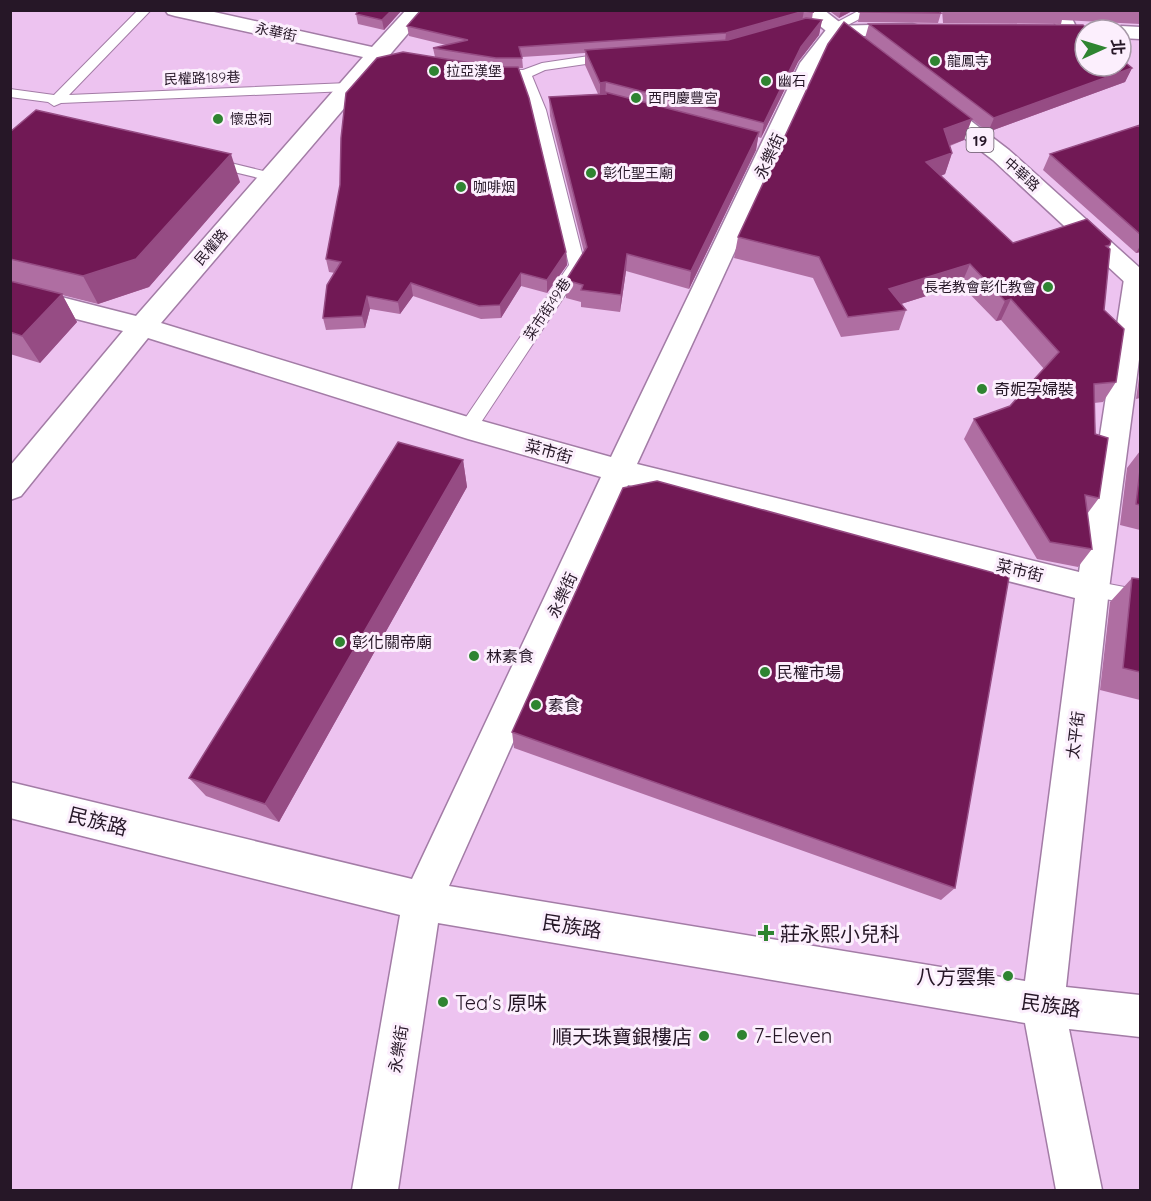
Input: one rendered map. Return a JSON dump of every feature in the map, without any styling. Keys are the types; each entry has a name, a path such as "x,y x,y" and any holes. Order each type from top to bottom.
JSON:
{"street":[{"name":"永華街","path":"175,10 383,55"},
{"name":"民權路","path":"10,488 142,327 348,87 383,55 418,10"},
{"path":"1058,10 1073,27"},
{"path":"824,24 929,30"},
{"path":"824,24 891,72"},
{"name":"永樂街","path":"375,1191 422,901 768,147 811,63 824,24"},
{"path":"1045,31 1073,31"},
{"name":"中華路","path":"919,93 1001,155 1139,280"},
{"name":"太平街","path":"1079,1191 1043,1005 1093,589 1139,280"},
{"name":"菜市街","path":"10,292 142,327 468,428 619,471 1093,589"},
{"name":"民族路","path":"10,800 422,901 1043,1005 1140,1016"}],"lane":[{"path":"43,112 145,10"},
{"path":"824,24 871,10"},
{"path":"477,71 525,74 542,67 583,59 623,56"},
{"name":"菜市街49巷","path":"468,428 577,265 539,110 525,74"},
{"name":"民權路189巷","path":"10,93 57,99 348,87"},
{"path":"193,157 271,177"},
{"path":"1093,589 1140,598"}],"building":[{"path":"359,10 392,10 382,20 356,14"},
{"path":"421,10 812,10 813,12 804,11 726,33 519,47 522,58 496,58 433,48 468,40 407,26"},
{"path":"863,10 938,10 941,13 860,12"},
{"path":"806,18 822,20 801,47 764,123 606,82 600,83 585,50 728,40"},
{"path":"844,22 972,119 944,129 952,153 926,162 1013,243 1087,219 1111,241 1110,245 1106,246 1110,249 1104,310 1124,329 1116,382 1094,384 1095,434 1108,438 1099,498 1085,495 1092,549 1050,542 974,419 1010,406 1059,352 1011,299 1005,301 970,264 889,289 906,310 848,317 819,257 738,237 828,44"},
{"path":"869,24 1073,25 1073,78 1104,78 994,118"},
{"path":"403,52 496,67 518,67 529,98 566,252 547,280 521,273 500,305 479,306 411,283 398,302 367,296 362,316 323,318 327,285 341,262 326,259 340,185 341,138 346,93 377,58"},
{"path":"605,92 759,132 691,271 627,254 621,295 581,290 583,285 566,280 587,247 549,97 606,94"},
{"path":"36,110 231,154 136,259 83,276 10,259 10,132"},
{"path":"1140,125 1140,234 1050,154"},
{"path":"10,281 62,294 22,336 10,332"},
{"name":"彰化關帝廟","path":"398,442 463,460 265,804 189,778"},
{"path":"1140,470 1140,505 1136,504"},
{"name":"民權市場","path":"657,481 1009,577 955,888 512,732 623,488"},
{"path":"1132,578 1140,579 1140,672 1123,668"}],"place":[{"name":"龍鳳寺","path":"935,61"},
{"name":"拉亞漢堡","path":"434,71"},
{"name":"幽石","path":"766,81"},
{"name":"西門慶豐宮","path":"636,98"},
{"name":"懷忠祠","path":"218,119"},
{"name":"彰化聖王廟","path":"591,173"},
{"name":"咖啡烟","path":"461,187"},
{"name":"長老教會彰化教會","path":"1048,287"},
{"name":"奇妮孕婦裝","path":"982,389"},
{"name":"彰化關帝廟","path":"340,642"},
{"name":"林素食","path":"474,656"},
{"name":"民權市場","path":"765,672"},
{"name":"素食","path":"536,705"},
{"name":"莊永熙小兒科","path":"766,933"},
{"name":"八方雲集","path":"1008,976"},
{"name":"Tea's 原味","path":"443,1002"},
{"name":"7-Eleven","path":"742,1035"},
{"name":"順天珠寶銀樓店","path":"704,1036"}]}
